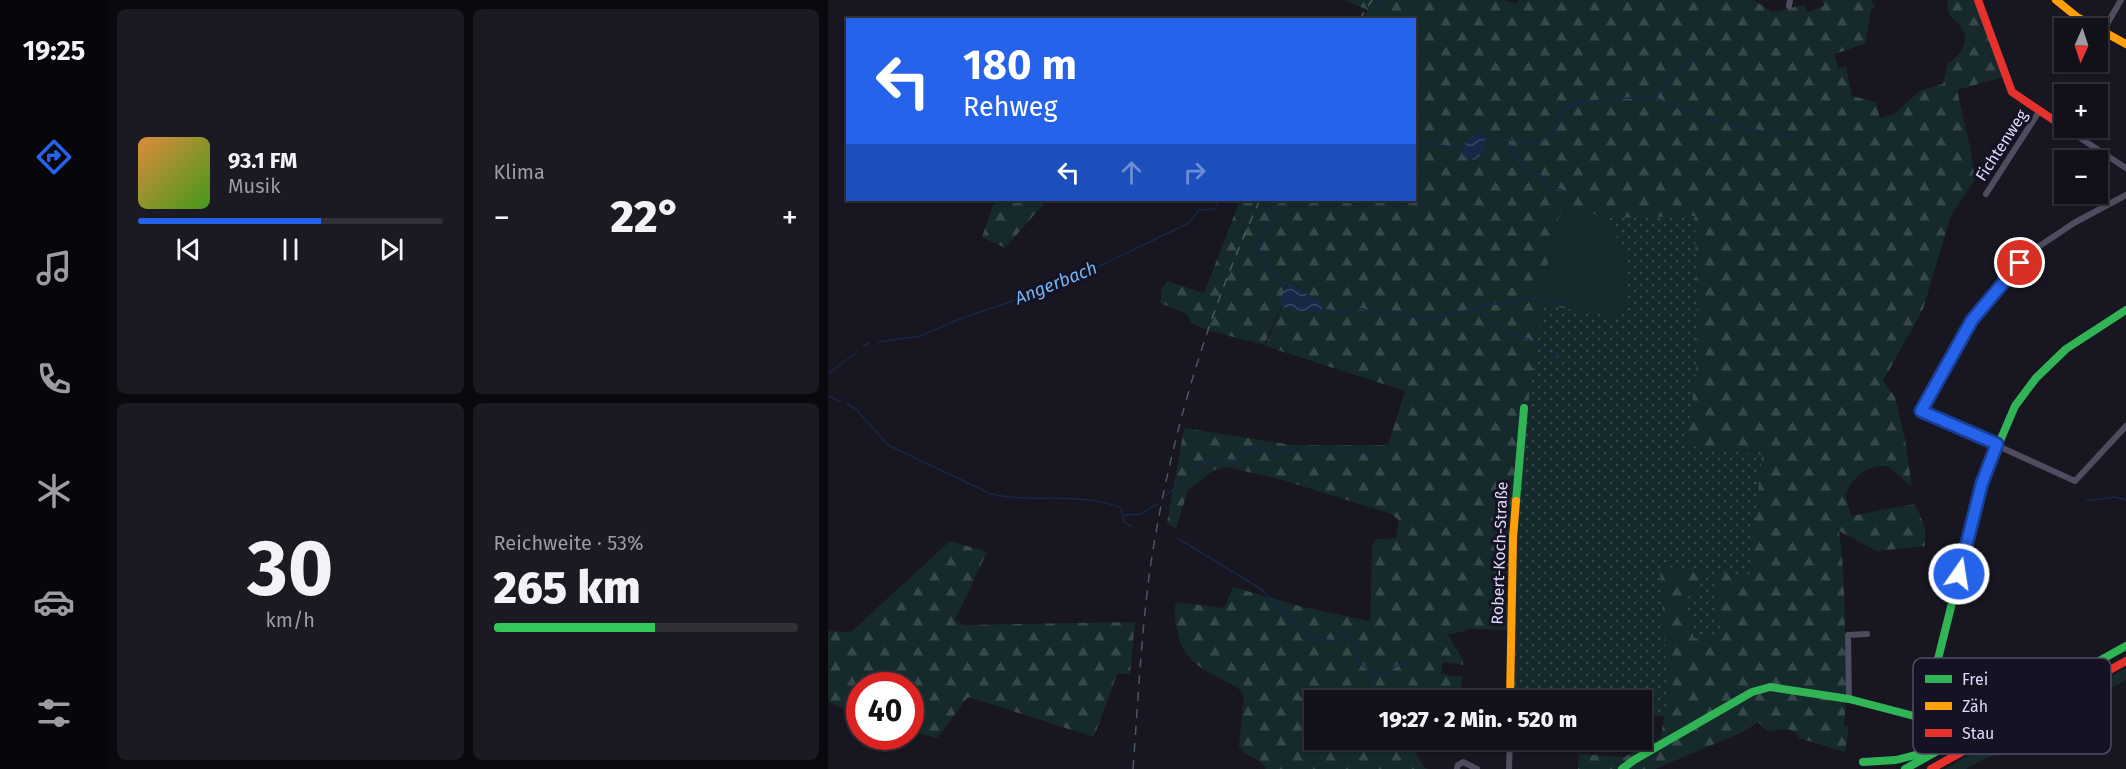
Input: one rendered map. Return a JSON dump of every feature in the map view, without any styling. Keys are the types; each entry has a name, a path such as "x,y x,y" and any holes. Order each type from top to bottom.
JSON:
{"main road":[{"path":"1978,0 2012,92 2054,120"},
{"path":"2056,0 2079,18"},
{"path":"2108,34 2126,44"},
{"path":"1938,658 1982,483 2015,406 2036,378 2066,349 2126,310"},
{"name":"Robert-Koch-Straße","path":"1510,690 1513,538 1524,408"},
{"path":"2104,658 2126,646"},
{"path":"2111,669 2126,661"},
{"path":"1622,769 1705,719 1761,689 1770,687 1849,699 1913,716"},
{"path":"1863,762 1896,760 1922,754"},
{"path":"1905,769 1932,754"},
{"path":"1931,769 1958,754"}],"street":[{"path":"2108,22 2121,0"},
{"name":"Fichtenweg","path":"1986,194 2040,110"},
{"path":"2081,138 2126,168"},
{"path":"2126,195 2051,237 2020,263 1972,320 1921,411 2075,481 2126,426"},
{"path":"1849,699 1848,635 1867,634"},
{"path":"1509,769 1510,750"},
{"path":"1457,769 1458,765 1463,762 1477,769"}],"green space":[{"path":"1344,0 1502,0 1516,4 1518,0 1754,0 1772,12 1804,5 1807,12 1824,6 1823,0 1871,0 1875,7 1871,10 1865,44 1834,54 1838,68 1846,66 1852,96 1876,102 1880,118 1894,114 1921,90 1943,84 1948,63 1959,53 1965,40 1962,28 1949,13 1947,0 1974,0 2003,77 1957,90 1975,179 1951,215 1923,309 1883,381 1895,397 1905,439 1912,487 1887,466 1879,466 1862,473 1845,494 1851,516 1915,504 1925,527 1925,546 1877,551 1839,531 1845,611 1846,705 1844,727 1849,727 1845,752 1799,738 1793,731 1786,729 1767,731 1758,722 1745,731 1655,769 1578,769 1579,754 1624,757 1638,750 1652,750 1652,743 1661,738 1664,716 1652,715 1652,690 1513,690 1508,630 1471,629 1448,635 1463,660 1463,665 1443,662 1441,674 1462,677 1461,690 1304,690 1304,750 1414,750 1423,766 1428,769 1266,769 1260,761 1245,753 1239,746 1244,696 1237,688 1201,667 1188,656 1183,649 1177,630 1174,612 1176,602 1224,608 1233,587 1303,607 1370,621 1372,547 1376,539 1396,538 1399,520 1391,514 1283,480 1227,467 1214,470 1188,490 1176,529 1167,523 1184,428 1292,445 1388,445 1405,391 1265,346 1282,307 1298,311 1317,301 1290,283 1286,286 1281,307 1264,345 1210,331 1191,323 1187,314 1160,303 1162,289 1167,281 1204,293 1240,201 1416,201 1416,18 1363,18 1368,10","holes":["1570,208 1606,217 1627,255 1627,310 1620,317 1539,302 1559,216 1562,212"]},
{"path":"995,201 1046,201 1005,248 982,237"},
{"path":"1570,208 1606,217 1627,255 1627,311 1620,317 1539,303 1559,216"},
{"path":"1695,216 1696,359 1690,416 1683,445 1762,455 1749,576 1718,573 1716,603 1722,636 1694,639 1686,598 1699,588 1703,571 1660,566 1669,716 1652,715 1652,690 1516,690 1516,559 1519,497 1531,378 1544,305 1620,317 1627,310 1627,255 1606,218"},
{"path":"950,541 987,552 955,620 964,625 1135,622 1130,674 1117,674 1094,737 968,697 937,738 924,734 924,672 846,672 846,711 828,701 828,631 851,632"},
{"path":"2126,668 2126,680 2111,688 2111,676"},
{"path":"1971,754 2008,754 1988,757 1966,769 1944,769"}],"water":[{"path":"1481,133 1485,136 1485,146 1482,152 1475,160 1464,157 1461,150 1467,141 1470,137"},
{"path":"1290,283 1321,303 1320,312 1298,311 1282,307 1282,294"}],"waterway":[{"path":"1374,11 1382,0"},
{"name":"Angerbach","path":"1484,141 1519,139 1526,143 1534,143 1554,134 1561,114 1571,105 1593,101 1654,97 1694,58"},
{"path":"1654,97 1669,105 1724,122"},
{"path":"1731,125 1795,138"},
{"path":"1507,142 1522,166 1541,175 1549,186 1562,190"},
{"name":"Angerbach","path":"1416,144 1428,143 1455,148"},
{"name":"Angerbach","path":"878,342 920,336 960,319 1062,284 1187,224 1199,210 1215,209 1219,201"},
{"path":"1279,201 1258,247 1269,270 1286,286"},
{"path":"1479,307 1486,304 1506,304 1515,300 1539,298"},
{"path":"1547,300 1567,304"},
{"path":"1322,308 1344,314 1363,309 1373,314 1397,313 1425,320 1478,308 1504,331 1530,340"},
{"name":"Angerbach","path":"863,346 869,343"},
{"path":"1537,343 1563,362"},
{"name":"Angerbach","path":"828,374 857,352"},
{"path":"828,396 840,401"},
{"path":"847,404 856,409 888,445 991,494 1105,503 1121,508 1124,522 1131,526"},
{"path":"1189,474 1203,462 1236,460 1244,451 1253,446 1257,452 1266,450 1271,455 1276,455 1283,449 1291,452 1355,453"},
{"path":"1362,453 1373,454"},
{"path":"1166,496 1182,481"},
{"path":"2086,501 2115,497 2126,500"},
{"path":"1125,515 1141,514 1157,504"},
{"path":"1179,539 1261,589 1291,619 1307,630 1311,642 1319,639 1334,641 1338,633 1349,635 1357,647 1359,662 1367,669 1375,686 1385,690"},
{"path":"1369,670 1382,676 1398,665 1412,660"}],"railway":[{"path":"1360,18 1372,0"},
{"path":"1133,769 1147,594 1168,474 1206,335 1260,201"}],"traffic: fast":[{"path":"1938,658 1982,483 2015,406 2036,378 2066,349 2126,310"},
{"path":"1516,501 1524,408"},
{"path":"2104,658 2126,646"},
{"path":"1622,769 1752,692 1770,687 1849,699 1913,716"},
{"path":"1863,762 1896,760 1919,754"},
{"path":"1905,769 1932,754"}],"traffic: slow":[{"path":"2056,0 2077,17 2126,44"},
{"path":"1510,690 1513,538 1516,501"}],"traffic: jam":[{"path":"1978,0 2012,92 2054,120"},
{"path":"2111,669 2126,661"},
{"path":"1931,769 1958,754"}],"route":[{"path":"1959,574 1970,523 1997,444 1921,411 1972,320 2020,263"}]}
